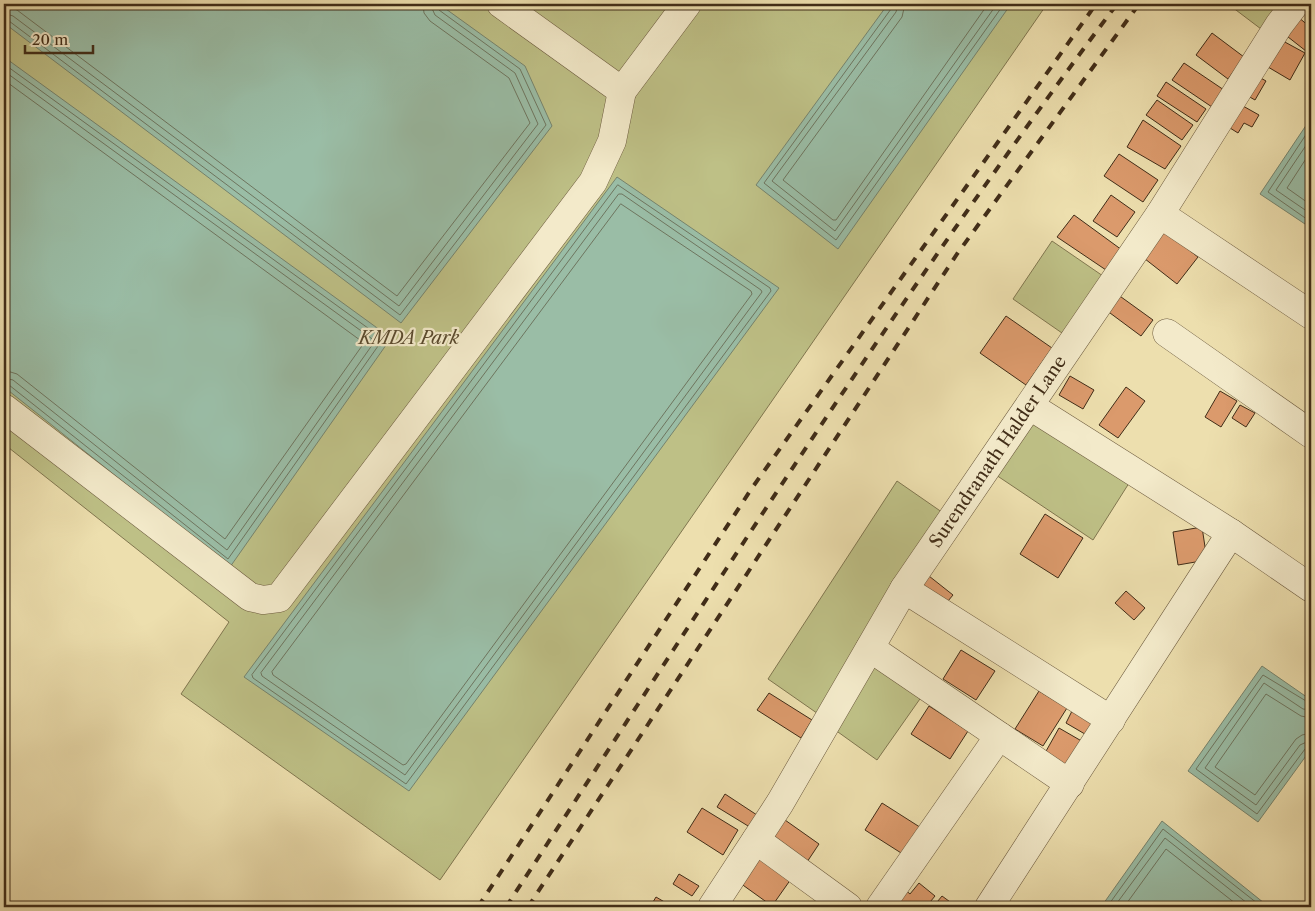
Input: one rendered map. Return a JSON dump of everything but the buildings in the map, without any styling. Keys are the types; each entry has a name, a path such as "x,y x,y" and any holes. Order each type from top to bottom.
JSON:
{"street":[{"path":"502,4 622,92"},
{"path":"4,408 250,597 263,600 279,598 593,182 612,141 622,92 687,4"},
{"name":"Surendranath Halder Lane","path":"712,907 756,840 904,589 1160,214 1279,25 1295,4"},
{"path":"1160,214 1311,315"},
{"path":"1167,334 1311,434"},
{"path":"1030,406 1231,533 1311,588"},
{"path":"989,907 1231,533"},
{"path":"904,589 1111,720"},
{"path":"870,648 1070,784"},
{"path":"880,907 999,736"},
{"path":"756,840 848,907"}],"green space":[{"name":"KMDA Park","path":"4,4 1047,4 440,880 181,694 229,622 4,444"},
{"path":"1228,4 1285,4 1265,32"},
{"path":"1052,241 1103,276 1062,333 1013,299"},
{"path":"1032,415 1131,480 1093,540 993,473"},
{"path":"897,481 949,517 824,718 768,679"},
{"path":"870,661 922,696 877,760 831,727"}],"water":[{"path":"4,4 439,4 525,66 552,126 401,323 4,23"},
{"path":"888,4 1011,4 838,249 756,185"},
{"path":"4,57 391,338 230,567 4,387"},
{"path":"1311,118 1311,228 1260,194"},
{"path":"617,177 779,288 409,791 244,677"},
{"path":"1262,666 1311,700 1311,749 1258,822 1188,771"},
{"path":"1162,821 1269,907 1101,907"}],"railway":[{"path":"478,907 752,488 1096,4"},
{"path":"506,907 729,564 880,337 1036,114 1117,4"},
{"path":"528,907 957,254 1139,4"}]}
